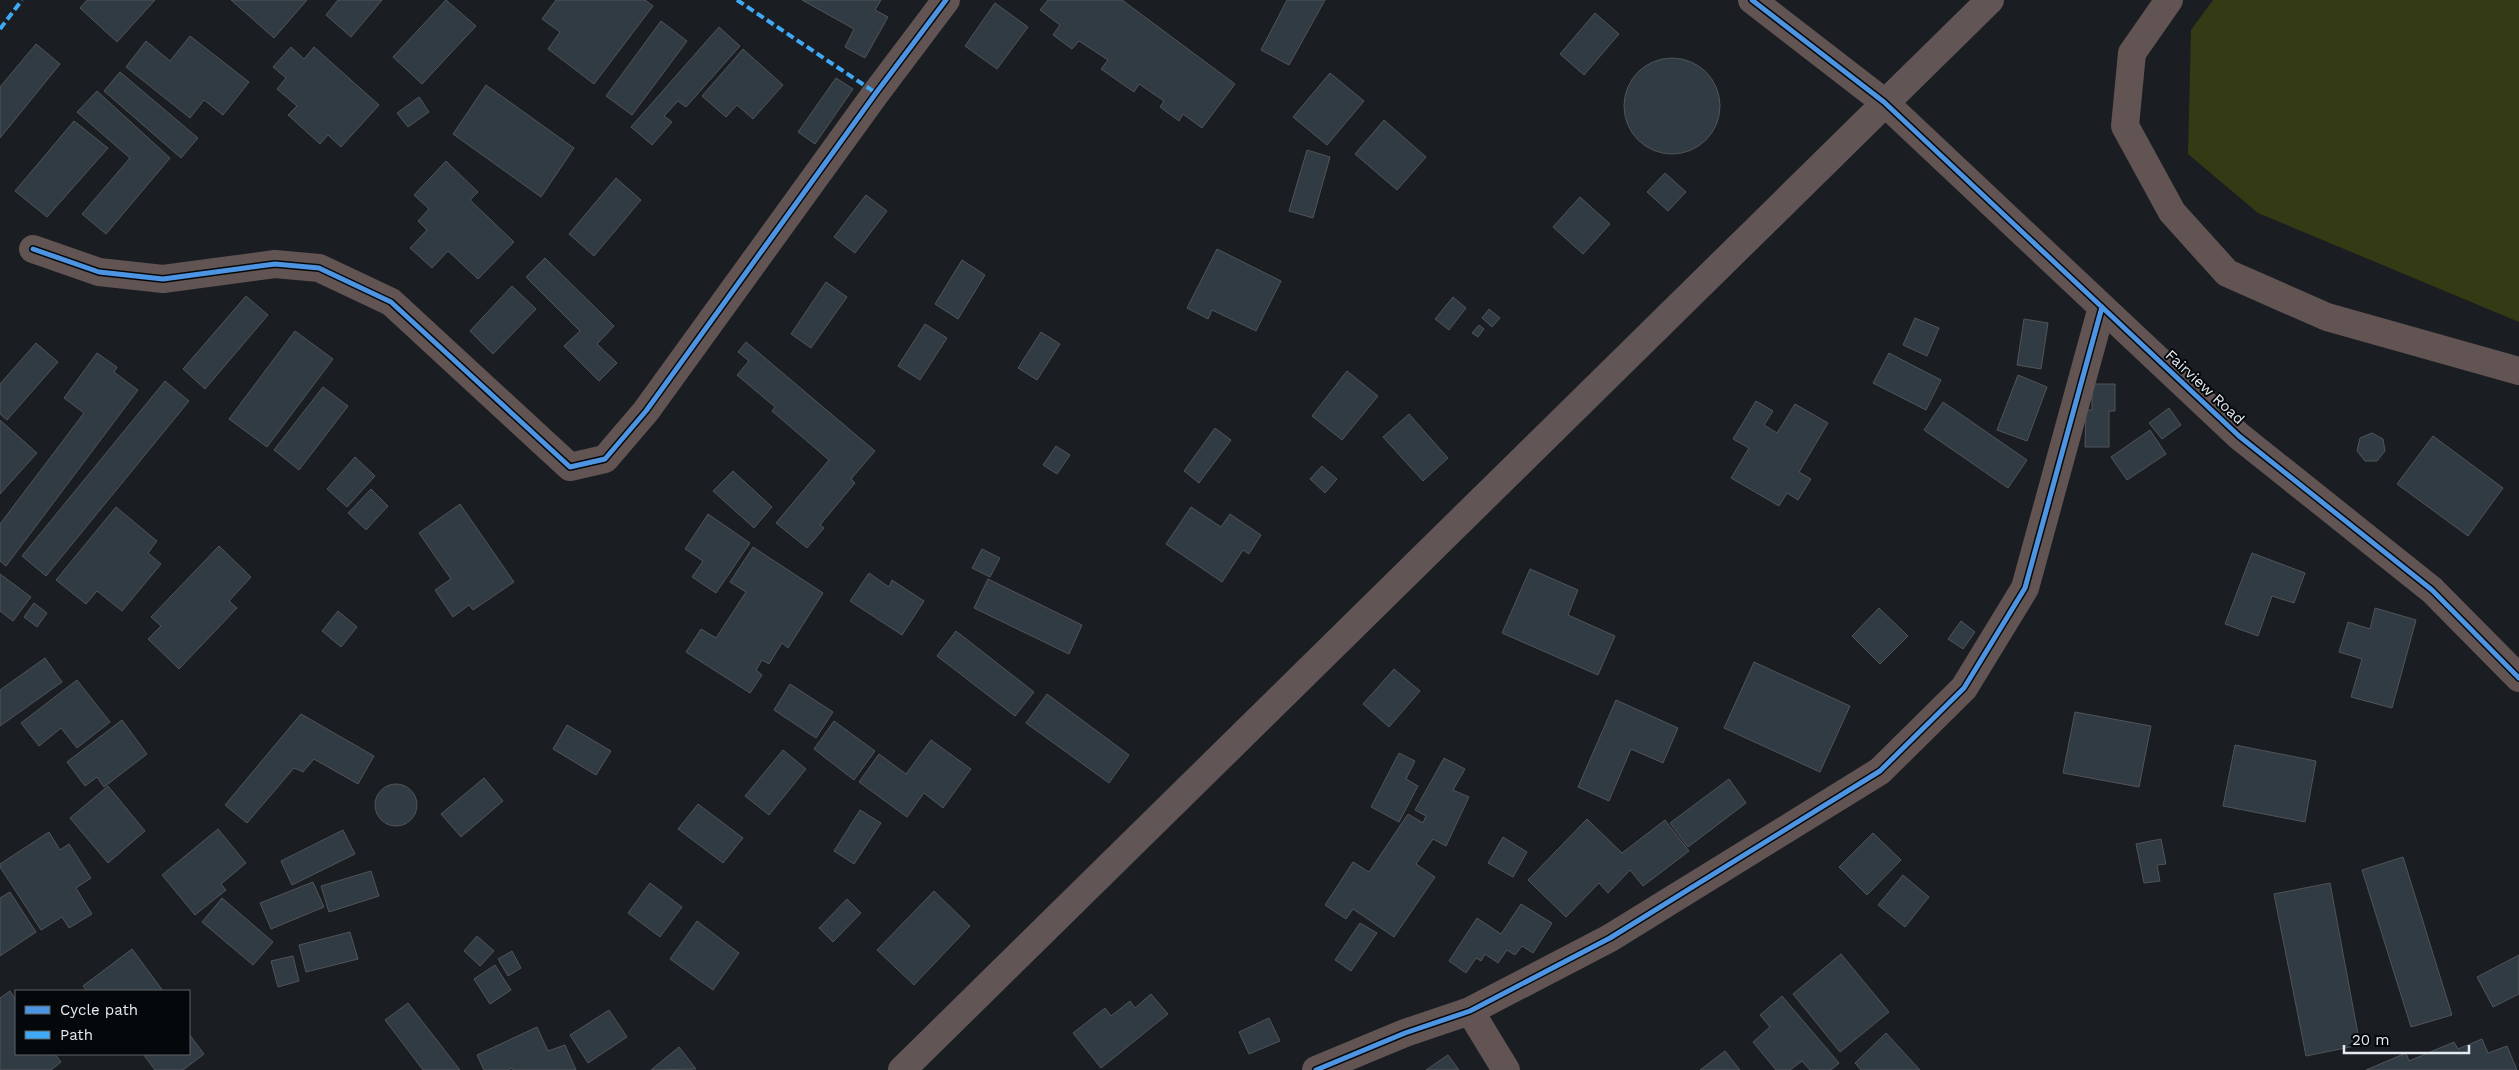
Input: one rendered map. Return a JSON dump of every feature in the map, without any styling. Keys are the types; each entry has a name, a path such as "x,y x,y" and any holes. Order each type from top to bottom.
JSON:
{"main road":[{"path":"902,1070 1884,102 1990,0"}],"street":[{"path":"34,249 99,272 163,279 275,264 319,268 391,302 570,467 605,459 646,411 876,92 946,0"},
{"name":"Fairview Road","path":"1752,0 1884,102 2239,436 2432,590 2519,678"},
{"path":"2169,0 2132,53 2125,126 2172,212 2227,273 2327,318 2519,371"},
{"path":"1316,1070 1405,1033 1470,1011 1610,938 1880,771 1964,688 2025,588 2102,307"},
{"path":"1470,1011 1506,1070"}],"green space":[{"path":"2213,0 2519,0 2519,322 2258,213 2188,154 2191,30"}],"building":[{"path":"87,0 155,0 117,42 80,8"},
{"path":"231,0 307,0 274,38"},
{"path":"338,0 382,0 351,37 326,15"},
{"path":"446,0 476,26 422,84 393,57"},
{"path":"556,0 645,0 653,6 594,84 548,49 560,32 542,19"},
{"path":"802,0 881,0 875,10 888,17 865,58 845,47 854,29"},
{"path":"1048,0 1122,0 1235,84 1202,128 1183,114 1179,121 1160,107 1164,101 1139,84 1134,92 1101,69 1108,60 1079,41 1072,49 1053,35 1060,25 1040,10"},
{"path":"1287,0 1325,0 1289,65 1261,50"},
{"path":"995,3 1028,27 997,69 965,46"},
{"path":"1595,13 1619,34 1584,75 1560,54"},
{"path":"661,21 687,41 632,115 606,96"},
{"path":"719,27 740,46 686,107 678,101 664,116 672,122 652,145 631,127"},
{"path":"190,36 249,82 223,115 204,100 190,118 126,67 146,41 170,61"},
{"path":"36,44 60,64 0,138 0,87"},
{"path":"291,47 304,59 314,47 379,105 341,147 328,135 320,144 288,115 297,106 277,89 286,78 273,67"},
{"path":"743,49 783,85 753,119 737,105 726,117 702,96"},
{"path":"1672,58 1690,62 1706,72 1716,88 1720,106 1716,124 1706,140 1690,150 1672,154 1654,150 1638,140 1628,124 1624,106 1628,88 1638,72 1654,62"},
{"path":"120,72 198,138 181,158 104,91"},
{"path":"1330,73 1364,101 1327,145 1293,117"},
{"path":"836,78 853,89 815,144 798,132"},
{"path":"486,85 574,148 541,197 453,134"},
{"path":"97,91 170,158 106,234 82,214 130,158 77,112"},
{"path":"419,97 429,112 408,127 397,113"},
{"path":"1384,120 1426,157 1397,190 1355,154"},
{"path":"74,121 108,148 47,217 15,191"},
{"path":"1307,150 1330,157 1313,218 1289,211"},
{"path":"446,161 478,192 470,200 514,242 478,279 448,251 432,268 410,248 427,230 418,221 429,209 414,195"},
{"path":"1665,173 1686,192 1668,211 1647,192"},
{"path":"616,178 641,200 594,256 569,234"},
{"path":"866,195 887,211 855,253 834,237"},
{"path":"1580,197 1610,224 1583,254 1553,227"},
{"path":"1217,249 1281,281 1256,331 1212,310 1208,319 1187,308"},
{"path":"545,258 614,326 597,344 617,363 599,381 564,346 580,331 526,277"},
{"path":"962,260 985,275 958,319 935,304"},
{"path":"826,282 847,297 811,348 791,334"},
{"path":"512,286 536,309 493,354 470,331"},
{"path":"246,296 268,315 205,389 183,369"},
{"path":"1453,297 1466,308 1449,330 1435,319"},
{"path":"1489,309 1500,318 1492,327 1482,318"},
{"path":"1915,318 1939,328 1927,356 1903,345"},
{"path":"2024,319 2048,323 2041,369 2017,365"},
{"path":"925,324 947,338 920,380 898,366"},
{"path":"1479,325 1484,329 1478,337 1472,333"},
{"path":"295,331 333,359 267,447 229,419"},
{"path":"1041,332 1060,344 1037,380 1018,368"},
{"path":"746,342 875,451 851,479 855,483 820,525 824,528 807,548 776,523 829,460 772,411 775,407 737,375 749,361 738,352"},
{"path":"36,343 58,362 7,420 0,414 0,384"},
{"path":"97,353 117,367 114,372 138,390 6,566 0,561 0,524 84,413 64,398"},
{"path":"1889,353 1941,380 1926,410 1873,383"},
{"path":"1347,371 1378,396 1342,440 1312,416"},
{"path":"2018,375 2047,387 2027,441 1997,430"},
{"path":"165,381 189,401 46,576 22,556"},
{"path":"2092,384 2115,384 2115,411 2109,411 2109,447 2085,447 2086,410 2092,410"},
{"path":"323,387 348,406 299,470 274,450"},
{"path":"1756,401 1773,411 1764,425 1777,433 1795,404 1828,423 1799,472 1811,479 1798,500 1787,493 1779,506 1731,478 1749,448 1733,439"},
{"path":"1943,402 2027,460 2008,488 1924,430"},
{"path":"2169,408 2181,425 2162,439 2149,423"},
{"path":"1409,414 1448,458 1423,481 1383,437"},
{"path":"0,420 37,453 0,494"},
{"path":"1215,428 1231,440 1199,483 1184,471"},
{"path":"2150,430 2166,454 2127,480 2111,457"},
{"path":"2372,433 2383,439 2385,451 2377,461 2365,461 2357,451 2360,438"},
{"path":"2433,436 2503,488 2468,536 2397,484"},
{"path":"1056,446 1070,455 1057,474 1043,465"},
{"path":"355,457 375,476 347,507 327,489"},
{"path":"1322,466 1337,479 1325,493 1310,479"},
{"path":"733,471 772,507 754,528 713,491"},
{"path":"371,489 388,506 366,530 348,513"},
{"path":"460,504 514,582 473,610 469,605 453,617 435,590 451,579 419,533"},
{"path":"116,507 157,541 148,553 161,564 122,611 97,591 86,604 56,580"},
{"path":"1191,507 1221,527 1230,514 1261,535 1249,554 1243,550 1222,582 1166,544"},
{"path":"708,514 750,543 716,593 692,577 703,561 685,549"},
{"path":"219,546 251,577 229,601 237,608 179,669 148,639 161,626 151,617"},
{"path":"753,547 823,593 788,648 782,643 769,664 762,660 756,670 762,675 750,693 686,652 701,629 716,638 746,592 730,582"},
{"path":"982,549 1000,558 990,577 972,568"},
{"path":"2252,553 2305,573 2294,603 2272,596 2258,636 2225,624"},
{"path":"1530,569 1578,590 1568,615 1615,636 1598,675 1502,633"},
{"path":"869,573 889,587 892,580 924,601 902,635 850,601"},
{"path":"0,574 31,597 13,621 0,611"},
{"path":"988,579 1082,625 1069,654 974,608"},
{"path":"34,603 47,613 37,627 24,617"},
{"path":"1879,608 1908,636 1880,664 1852,636"},
{"path":"2375,608 2416,620 2392,708 2351,697 2362,659 2339,652 2348,622 2370,629"},
{"path":"338,611 357,627 341,647 322,631"},
{"path":"1961,621 1975,632 1963,649 1948,639"},
{"path":"956,631 1034,692 1015,716 937,656"},
{"path":"45,658 62,682 0,726 0,690"},
{"path":"1754,662 1850,706 1820,772 1724,728"},
{"path":"1394,669 1420,691 1389,727 1363,704"},
{"path":"77,680 110,722 77,748 61,728 39,746 21,723"},
{"path":"790,684 833,712 816,738 774,710"},
{"path":"1047,694 1129,755 1109,783 1026,723"},
{"path":"1616,700 1678,728 1663,763 1631,749 1609,801 1578,787"},
{"path":"2075,712 2151,726 2139,787 2063,773"},
{"path":"301,714 374,756 358,784 314,759 303,772 294,768 247,823 225,805"},
{"path":"122,720 147,754 104,787 97,777 85,786 67,762"},
{"path":"834,721 875,751 854,780 814,749"},
{"path":"567,725 611,751 596,775 553,749"},
{"path":"931,740 971,769 943,808 924,793 907,817 859,782 879,754 906,774"},
{"path":"2235,745 2316,761 2305,822 2223,806"},
{"path":"783,750 806,769 769,815 745,796"},
{"path":"1399,753 1415,761 1406,779 1418,786 1399,822 1371,807"},
{"path":"1444,758 1465,769 1453,790 1469,797 1446,846 1433,839 1416,864 1435,877 1394,937 1353,909 1346,919 1325,905 1353,862 1369,872 1408,814 1423,823 1426,816 1415,810"},
{"path":"484,778 503,801 461,837 441,814"},
{"path":"1729,779 1746,803 1688,847 1670,823"},
{"path":"392,784 400,784 411,790 417,805 411,820 400,826 392,826 381,820 375,809 375,801 381,790"},
{"path":"108,786 145,831 108,863 70,818"},
{"path":"698,804 743,838 723,863 678,829"},
{"path":"860,810 881,823 854,864 834,851"},
{"path":"1587,819 1622,853 1665,820 1689,851 1643,886 1630,870 1608,893 1599,883 1566,917 1528,880"},
{"path":"218,829 246,863 221,884 226,890 195,915 162,875"},
{"path":"343,830 355,854 292,885 281,861"},
{"path":"49,832 60,850 69,844 91,878 76,888 92,914 69,928 62,917 41,930 0,867 0,864"},
{"path":"1873,833 1901,860 1867,895 1839,867"},
{"path":"1503,837 1527,852 1513,877 1488,863"},
{"path":"2161,839 2166,864 2157,865 2160,881 2144,883 2136,844"},
{"path":"2403,857 2452,1015 2411,1027 2362,870"},
{"path":"371,871 379,896 329,912 321,886"},
{"path":"1903,875 1929,897 1905,927 1878,905"},
{"path":"313,882 324,907 271,929 260,903"},
{"path":"650,883 682,907 660,937 628,913"},
{"path":"2330,883 2360,1045 2306,1056 2274,894"},
{"path":"934,891 970,926 914,985 877,950"},
{"path":"10,892 36,932 0,956 0,898"},
{"path":"222,898 273,942 253,965 202,922"},
{"path":"847,899 861,913 833,942 819,928"},
{"path":"1521,904 1552,923 1533,953 1522,946 1515,955 1507,950 1498,963 1485,954 1481,961 1476,958 1466,973 1449,961 1477,918 1501,934"},
{"path":"697,921 739,953 713,990 670,959"},
{"path":"1360,923 1377,933 1351,971 1335,960"},
{"path":"350,932 358,959 306,972 299,945"},
{"path":"477,936 494,951 480,966 464,951"},
{"path":"132,949 162,990 86,990 83,986"},
{"path":"512,951 521,968 508,976 498,959"},
{"path":"1841,954 1889,1012 1840,1052 1793,994"},
{"path":"2519,955 2519,994 2493,1007 2477,977"},
{"path":"293,956 299,981 278,987 271,961"},
{"path":"495,965 511,990 490,1004 474,979"},
{"path":"10,991 15,998 15,1055 56,1055 61,1062 51,1070 0,1070 0,998"},
{"path":"1151,994 1168,1014 1101,1068 1073,1033 1105,1008 1111,1016 1130,1001 1135,1008"},
{"path":"1782,996 1839,1063 1831,1070 1810,1070 1802,1061 1790,1070 1776,1070 1753,1042 1770,1027 1760,1015"},
{"path":"408,1003 460,1070 423,1070 385,1020"},
{"path":"609,1010 627,1037 588,1063 570,1035"},
{"path":"1269,1018 1280,1041 1249,1054 1239,1032"},
{"path":"537,1027 548,1051 565,1045 576,1070 513,1070 512,1068 507,1070 484,1070 477,1055"},
{"path":"1886,1033 1920,1070 1861,1070 1855,1063"},
{"path":"190,1035 204,1054 183,1070 155,1070 144,1055 190,1055"},
{"path":"2482,1039 2488,1053 2507,1046 2517,1070 2366,1070 2406,1053 2409,1061 2454,1042 2458,1049"},
{"path":"679,1047 696,1069 651,1070"},
{"path":"1725,1051 1740,1070 1700,1070"},
{"path":"1448,1055 1459,1070 1426,1070"}],"marked path":[{"path":"0,29 22,0"},
{"path":"737,0 876,93"}],"cycle path":[{"path":"33,249 99,272 163,279 275,264 319,268 391,302 570,467 605,459 646,411 876,93 946,0"},
{"path":"1752,0 1884,102 2239,436 2432,590 2519,678"},
{"path":"1316,1070 1405,1033 1470,1011 1610,938 1880,771 1964,688 2025,588 2102,307"}]}
